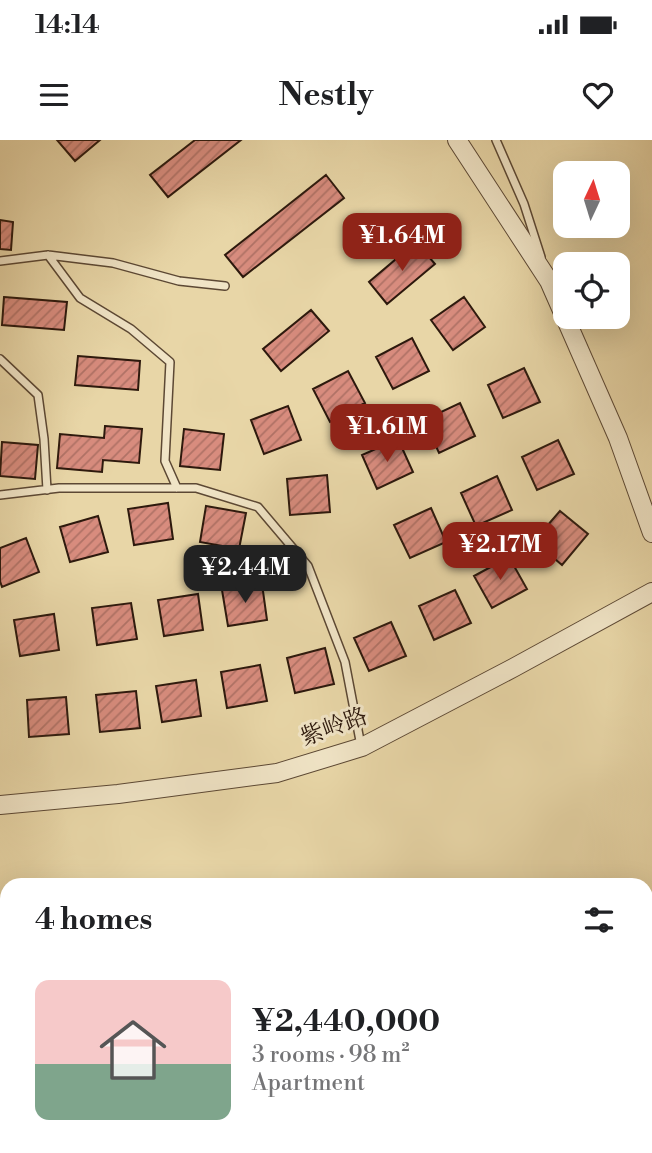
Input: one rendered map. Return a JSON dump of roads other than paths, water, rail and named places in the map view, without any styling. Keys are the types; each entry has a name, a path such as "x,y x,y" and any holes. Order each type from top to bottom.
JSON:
{"street":[{"path":"457,140 549,281 618,438 652,533"},
{"name":"紫岭路","path":"0,805 118,794 277,773 362,747 652,592"}],"lane":[{"path":"496,140 524,204 549,281"},
{"path":"0,261 48,255 113,263 179,281 225,286"},
{"path":"48,255 80,298 131,329 170,362 165,461 177,488"},
{"path":"0,359 38,395 47,490"},
{"path":"0,495 47,490 196,488 258,507 308,566 345,662 362,747"}]}
